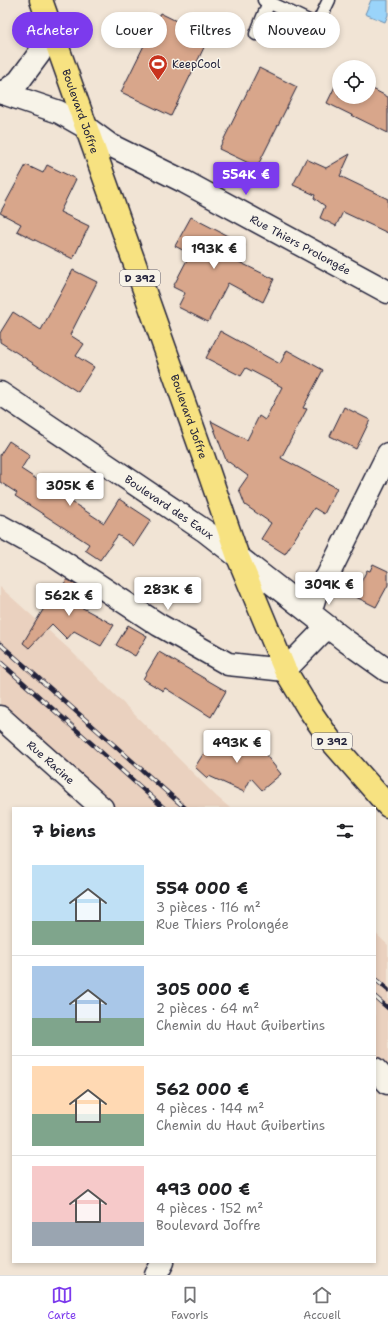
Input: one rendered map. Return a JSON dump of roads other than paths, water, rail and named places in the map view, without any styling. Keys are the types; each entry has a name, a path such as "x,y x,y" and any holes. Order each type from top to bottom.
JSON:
{"main road":[{"name":"Boulevard Joffre","path":"41,0 45,12"},
{"name":"Boulevard Joffre","path":"58,48 204,456 238,557 286,670 308,708 331,741 388,806"}],"street":[{"path":"1,93 19,81 42,48"},
{"name":"Rue Thiers Prolongée","path":"1,93 59,112 87,128 110,145 185,182 388,292"},
{"name":"Boulevard des Eaux","path":"0,393 186,518 388,671"},
{"path":"310,612 318,587 327,577 388,454"},
{"path":"0,526 51,554 159,626 228,664 286,670 327,626"},
{"name":"Rue Racine","path":"0,717 101,807"},
{"path":"376,1070 388,1083"},
{"path":"156,1275 162,1263"}],"lane":[{"path":"263,12 267,1 317,25 328,0"}],"water":[{"path":"371,0 388,0 388,15 385,22 365,14"}],"railway":[{"path":"0,644 184,807"},
{"path":"0,662 163,807"},
{"path":"376,980 388,990"},
{"path":"376,998 388,1008"}],"place":[{"name":"KeepCool","path":"158,81"}]}
